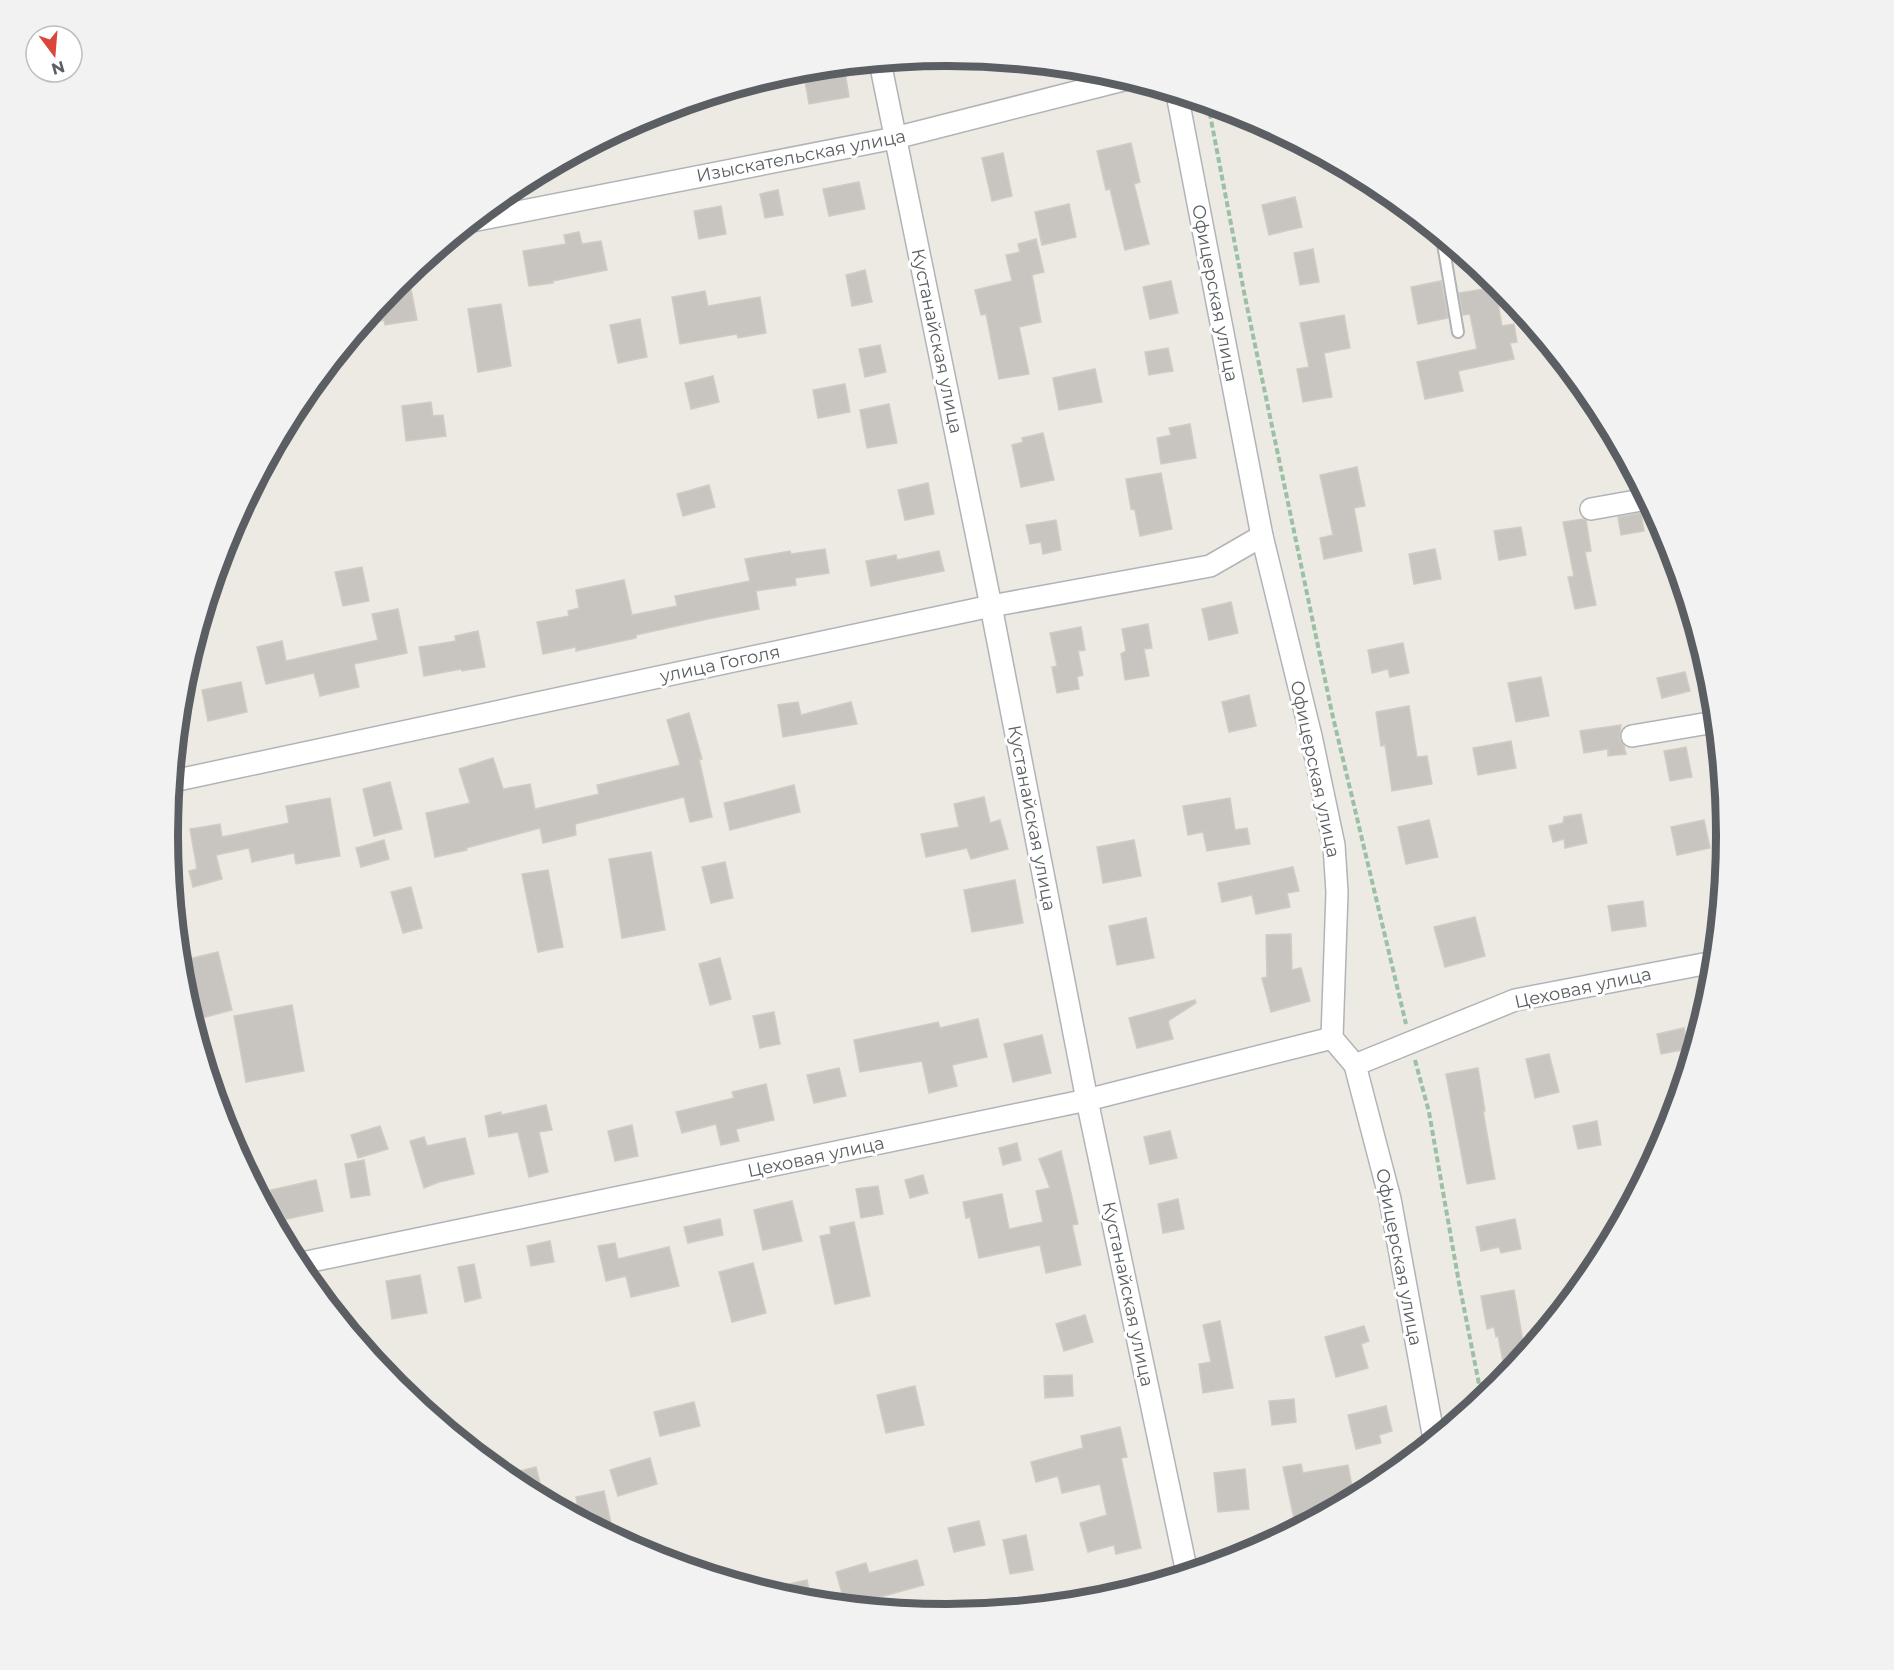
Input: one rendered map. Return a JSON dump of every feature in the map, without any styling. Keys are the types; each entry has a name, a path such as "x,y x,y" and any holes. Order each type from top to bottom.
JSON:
{"street":[{"name":"Кустанайская улица","path":"881,70 991,606 1088,1100 1185,1566"},
{"name":"Изыскательская улица","path":"490,218 895,138 1109,84"},
{"name":"Офицерская улица","path":"1178,102 1262,536 1311,736 1334,845 1337,892 1332,1038 1355,1065 1390,1199 1432,1431"},
{"path":"1591,509 1639,500"},
{"name":"улица Гоголя","path":"181,779 991,606 1210,566 1262,536"},
{"path":"1632,736 1707,723"},
{"name":"Цеховая улица","path":"1355,1065 1515,1000 1704,964"},
{"name":"Цеховая улица","path":"308,1262 1088,1100 1332,1038"}],"lane":[{"path":"1444,249 1458,332"}],"path":[{"path":"1210,113 1245,297 1332,713 1410,1042 1429,1112 1480,1389"}],"building":[{"path":"845,73 849,97 809,104 805,80"},
{"path":"1131,143 1140,182 1134,184 1149,244 1125,250 1110,189 1106,190 1097,151"},
{"path":"1003,153 1012,196 992,201 982,158"},
{"path":"859,182 865,209 829,216 823,189"},
{"path":"778,190 783,215 765,218 760,194"},
{"path":"1295,197 1302,227 1269,235 1262,205"},
{"path":"1069,204 1076,237 1042,245 1035,212"},
{"path":"721,206 726,234 699,239 694,211"},
{"path":"579,232 582,244 601,241 607,270 553,281 553,283 529,286 523,251 566,244 564,235"},
{"path":"1036,239 1044,272 1032,275 1041,322 1019,327 1029,374 999,379 986,314 981,315 975,290 1012,281 1006,255 1020,252 1018,244"},
{"path":"1313,249 1319,282 1300,285 1294,253"},
{"path":"865,270 872,302 852,306 846,275"},
{"path":"1171,281 1178,313 1150,319 1143,287"},
{"path":"1441,281 1448,318 1418,324 1411,287"},
{"path":"410,284 417,320 385,325 384,320 374,322"},
{"path":"1488,288 1497,297 1502,326 1514,324 1517,342 1510,343 1514,359 1458,371 1463,391 1425,399 1417,362 1477,349 1470,314 1463,315 1459,293"},
{"path":"705,291 708,306 760,297 766,333 738,338 737,334 680,344 672,297"},
{"path":"501,304 511,366 478,372 468,309"},
{"path":"1344,315 1350,348 1324,353 1332,397 1303,402 1297,369 1309,367 1300,323"},
{"path":"640,319 647,357 618,363 610,325"},
{"path":"880,345 886,372 865,377 859,349"},
{"path":"1168,348 1173,371 1149,375 1145,352"},
{"path":"1095,369 1102,402 1059,410 1053,378"},
{"path":"713,376 719,402 691,409 685,383"},
{"path":"845,384 850,412 818,418 813,390"},
{"path":"431,402 433,416 443,415 446,436 406,441 402,406"},
{"path":"889,404 897,443 867,448 860,410"},
{"path":"1190,424 1196,458 1161,464 1157,438 1171,435 1169,428"},
{"path":"1043,433 1054,480 1021,487 1012,445 1023,442 1022,438"},
{"path":"1357,467 1365,506 1354,508 1362,551 1324,559 1320,538 1333,535 1320,475"},
{"path":"1161,473 1172,529 1140,536 1135,510 1131,509 1126,479"},
{"path":"928,483 934,514 905,520 898,490"},
{"path":"709,485 715,507 683,516 677,494"},
{"path":"1641,513 1644,531 1621,535 1618,517"},
{"path":"1056,520 1061,550 1043,554 1041,542 1030,544 1026,525"},
{"path":"1586,520 1591,551 1585,552 1596,605 1575,609 1568,577 1574,576 1563,522"},
{"path":"1521,527 1526,555 1499,560 1494,531"},
{"path":"825,549 829,573 795,578 796,585 756,591 759,609 636,635 636,638 576,651 576,647 543,654 537,622 569,616 568,611 579,608 576,590 624,580 632,615 677,606 675,596 750,581 745,559 790,551 791,554"},
{"path":"1435,549 1441,579 1414,584 1409,554"},
{"path":"939,551 944,571 871,586 866,561 896,555 897,560"},
{"path":"362,567 369,601 343,606 335,572"},
{"path":"1231,602 1238,633 1209,640 1202,609"},
{"path":"398,609 407,653 354,664 359,687 320,696 314,673 266,684 257,647 282,641 286,661 378,640 372,614"},
{"path":"1148,624 1152,648 1144,649 1149,676 1125,680 1121,654 1126,651 1122,629"},
{"path":"1081,627 1085,650 1078,651 1083,675 1077,677 1079,689 1057,693 1052,667 1057,666 1050,633"},
{"path":"478,631 485,667 424,676 419,647 456,641 455,636"},
{"path":"1403,643 1409,673 1390,677 1388,669 1372,673 1368,650"},
{"path":"1685,672 1690,691 1662,698 1657,678"},
{"path":"1541,677 1549,716 1516,722 1508,683"},
{"path":"241,682 247,712 208,721 202,690"},
{"path":"1249,695 1256,726 1229,732 1222,702"},
{"path":"798,702 801,715 851,702 857,724 783,737 778,705"},
{"path":"1409,706 1417,757 1427,756 1432,784 1392,791 1385,745 1381,746 1376,712"},
{"path":"689,713 702,759 699,759 712,817 690,822 684,797 575,824 576,835 543,843 540,828 435,857 426,813 470,803 459,769 493,758 503,789 530,784 535,809 599,794 597,785 680,765 667,720"},
{"path":"1621,725 1619,738 1626,754 1608,756 1608,749 1584,753 1580,731"},
{"path":"1511,741 1516,768 1478,775 1473,748"},
{"path":"1686,747 1692,777 1670,781 1664,751"},
{"path":"390,782 402,829 374,836 363,789"},
{"path":"794,785 800,812 730,830 724,803"},
{"path":"984,797 990,823 1000,820 1008,849 971,859 967,848 926,857 921,834 959,827 954,804"},
{"path":"330,798 340,856 296,864 294,853 252,862 249,848 216,855 222,879 193,887 189,871 197,869 190,829 220,824 222,837 289,823 286,806"},
{"path":"1230,798 1235,830 1247,828 1250,844 1207,851 1203,832 1188,835 1183,806"},
{"path":"1581,814 1587,843 1565,848 1564,839 1553,842 1549,826 1563,823 1564,817"},
{"path":"1429,820 1438,857 1406,864 1398,827"},
{"path":"1704,820 1710,848 1677,855 1671,827"},
{"path":"384,840 389,859 361,867 356,848"},
{"path":"1134,840 1141,876 1103,883 1097,847"},
{"path":"651,852 665,930 622,938 609,859"},
{"path":"725,862 733,898 711,903 702,867"},
{"path":"1293,867 1299,891 1287,893 1290,907 1256,914 1252,895 1222,902 1218,883"},
{"path":"548,870 563,947 538,952 522,874"},
{"path":"1015,880 1023,923 972,932 964,890"},
{"path":"411,887 422,928 403,933 391,892"},
{"path":"1643,901 1646,926 1612,931 1608,906"},
{"path":"1475,917 1485,956 1445,967 1434,927"},
{"path":"1146,918 1154,958 1117,965 1109,926"},
{"path":"1291,934 1292,970 1301,968 1310,1001 1271,1012 1262,978 1267,977 1266,935"},
{"path":"218,952 232,1010 202,1018 189,959"},
{"path":"720,958 731,999 710,1005 699,964"},
{"path":"1195,1000 1196,1003 1168,1021 1173,1039 1137,1048 1129,1018"},
{"path":"292,1005 304,1071 246,1082 234,1016"},
{"path":"774,1012 780,1044 760,1048 753,1016"},
{"path":"978,1019 987,1057 952,1065 957,1086 929,1093 922,1061 860,1072 854,1040 938,1022 940,1028"},
{"path":"1684,1028 1687,1044 1685,1050 1661,1054 1657,1034"},
{"path":"1042,1035 1051,1073 1013,1082 1004,1044"},
{"path":"1549,1054 1559,1092 1535,1098 1526,1059"},
{"path":"839,1068 846,1096 814,1103 807,1075"},
{"path":"1478,1068 1495,1179 1467,1184 1446,1074"},
{"path":"766,1084 774,1120 736,1129 739,1141 721,1145 716,1124 682,1133 676,1112 734,1098 732,1092"},
{"path":"546,1105 552,1130 539,1132 548,1172 529,1177 518,1132 489,1137 485,1116 501,1112 501,1115"},
{"path":"1597,1121 1601,1145 1578,1149 1573,1126"},
{"path":"632,1125 638,1156 615,1161 608,1131"},
{"path":"380,1126 388,1149 358,1158 351,1135"},
{"path":"1170,1131 1177,1158 1150,1164 1144,1137"},
{"path":"424,1137 427,1146 465,1138 474,1174 424,1188 410,1141"},
{"path":"1017,1143 1021,1160 1003,1165 999,1148"},
{"path":"1061,1151 1078,1224 1072,1225 1081,1265 1046,1273 1040,1245 979,1258 970,1217 966,1218 963,1202 1002,1194 1009,1229 1043,1222 1036,1191 1050,1188 1039,1159"},
{"path":"364,1160 370,1195 351,1198 345,1164"},
{"path":"923,1175 928,1193 910,1198 905,1180"},
{"path":"316,1180 323,1211 282,1220 275,1208 271,1190"},
{"path":"878,1186 883,1214 861,1218 856,1189"},
{"path":"1178,1199 1184,1229 1163,1233 1158,1204"},
{"path":"792,1201 802,1241 763,1250 754,1210"},
{"path":"720,1219 723,1235 688,1243 684,1227"},
{"path":"1515,1219 1521,1249 1501,1253 1499,1247 1481,1251 1476,1227"},
{"path":"854,1222 870,1296 835,1304 820,1236 831,1234 830,1227"},
{"path":"550,1241 554,1262 531,1266 527,1246"},
{"path":"615,1243 618,1259 669,1247 679,1286 631,1297 626,1276 606,1281 598,1246"},
{"path":"753,1263 766,1313 732,1322 719,1272"},
{"path":"474,1264 481,1298 465,1302 458,1267"},
{"path":"420,1275 427,1313 392,1319 386,1281"},
{"path":"1514,1290 1523,1344 1504,1365 1494,1327 1487,1329 1481,1296"},
{"path":"1085,1315 1093,1342 1064,1351 1056,1324"},
{"path":"1220,1321 1233,1388 1203,1393 1199,1364 1211,1362 1203,1325"},
{"path":"1364,1326 1369,1341 1361,1344 1368,1368 1336,1377 1325,1337"},
{"path":"1072,1375 1073,1396 1045,1398 1044,1376"},
{"path":"915,1386 924,1425 886,1433 877,1395"},
{"path":"1294,1399 1296,1422 1272,1425 1269,1401"},
{"path":"694,1402 700,1426 660,1436 654,1412"},
{"path":"1386,1406 1392,1431 1379,1435 1381,1443 1356,1449 1348,1415"},
{"path":"1120,1427 1127,1457 1121,1458 1141,1548 1116,1554 1114,1545 1088,1552 1080,1523 1107,1515 1100,1484 1062,1493 1058,1476 1036,1482 1031,1462 1083,1448 1081,1436"},
{"path":"650,1458 657,1484 618,1496 610,1470"},
{"path":"1301,1464 1303,1473 1348,1465 1352,1488 1294,1521 1283,1467"},
{"path":"536,1467 541,1488 520,1474 517,1472"},
{"path":"1245,1469 1249,1509 1218,1512 1214,1473"},
{"path":"604,1491 612,1527 578,1510 576,1497"},
{"path":"979,1521 985,1545 954,1552 948,1528"},
{"path":"1026,1535 1033,1570 1010,1574 1003,1540"},
{"path":"917,1560 924,1585 876,1598 877,1600 843,1596 836,1572 866,1563 869,1573"},
{"path":"807,1580 809,1591 797,1589 782,1586"}]}
